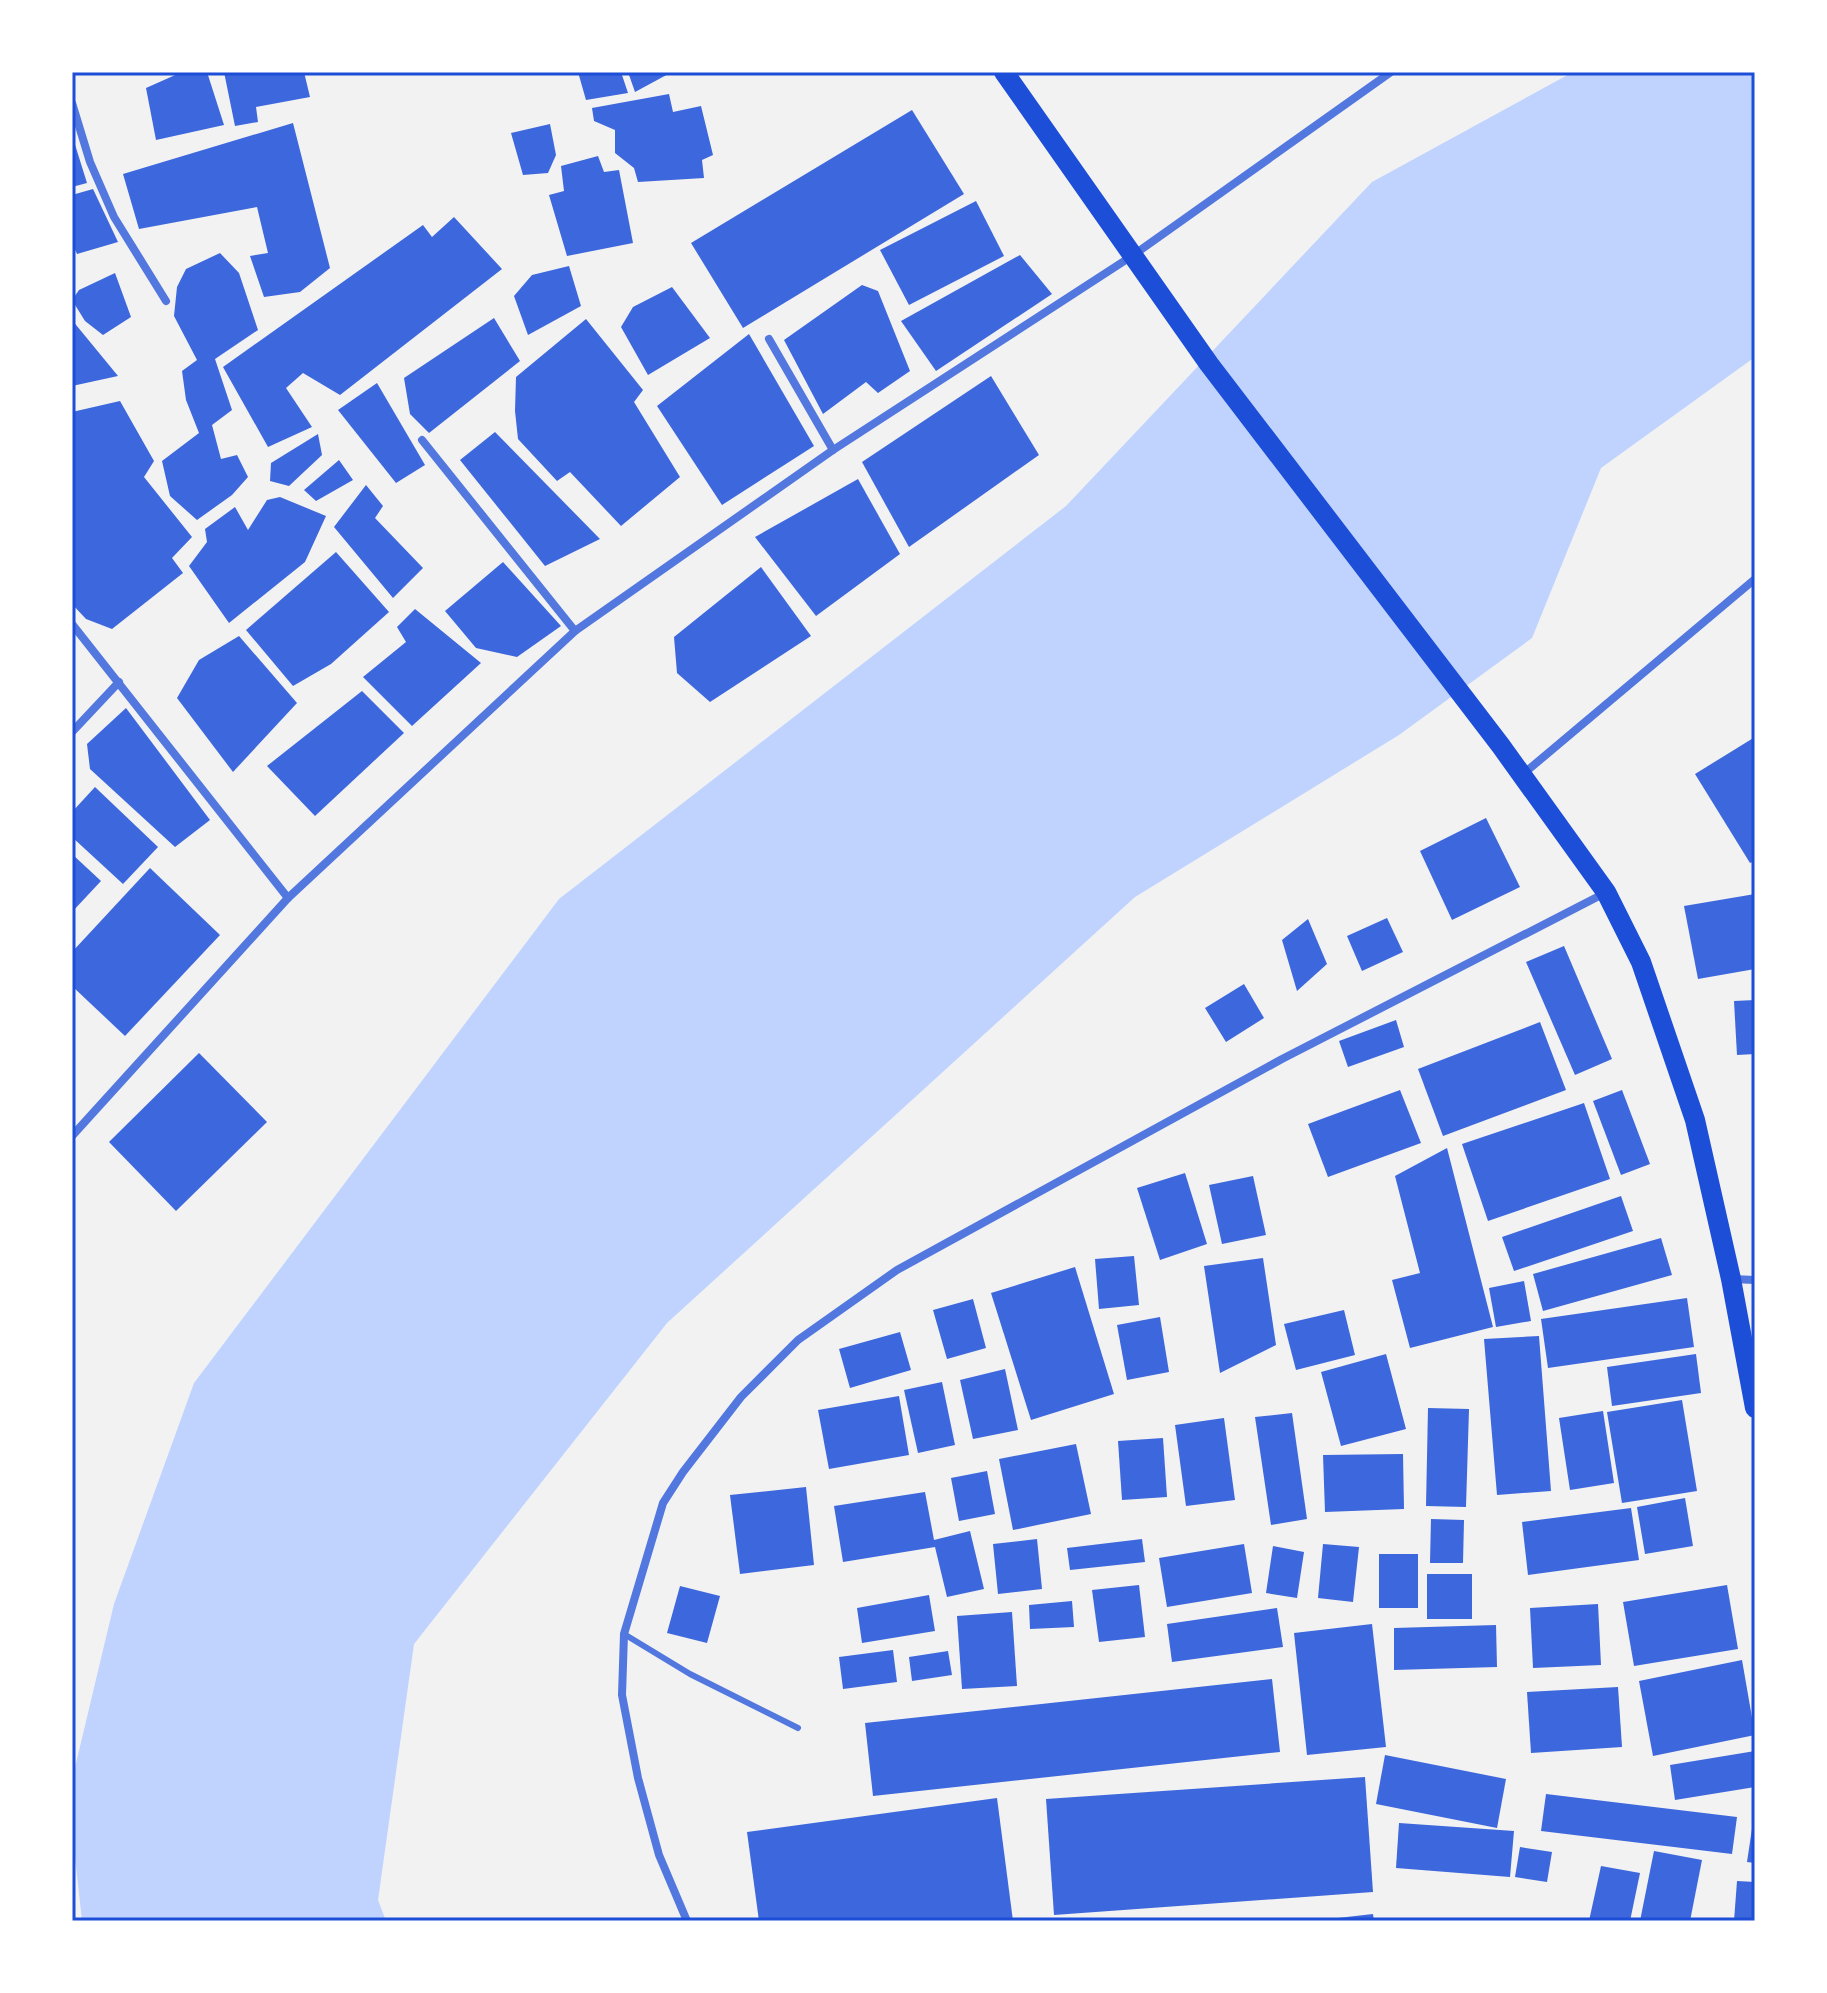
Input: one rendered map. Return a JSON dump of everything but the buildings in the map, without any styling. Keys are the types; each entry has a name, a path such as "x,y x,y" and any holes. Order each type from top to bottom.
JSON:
{"main road":[{"path":"1004,72 1209,364 1501,746 1606,892 1641,962 1695,1120 1731,1279 1755,1408"}],"street":[{"path":"72,1136 288,898 575,631 833,450 1132,256 1391,72"},
{"path":"72,103 90,162 114,217 166,301"},
{"path":"769,339 833,450"},
{"path":"422,440 575,631"},
{"path":"1522,775 1755,579"},
{"path":"72,624 288,898"},
{"path":"72,732 119,682"},
{"path":"687,1921 659,1855 638,1778 622,1695 624,1634 663,1503 741,1397 798,1340 897,1270 1296,1052 1606,892"},
{"path":"1731,1279 1755,1280"}],"lane":[{"path":"624,1634 690,1674 798,1728"}],"water":[{"path":"1573,72 1755,72 1755,357 1601,468 1532,638 1399,735 1135,897 667,1323 414,1644 378,1900 386,1921 82,1921 72,1829 72,1780 114,1604 194,1383 559,899 1066,506 1372,182"}]}
